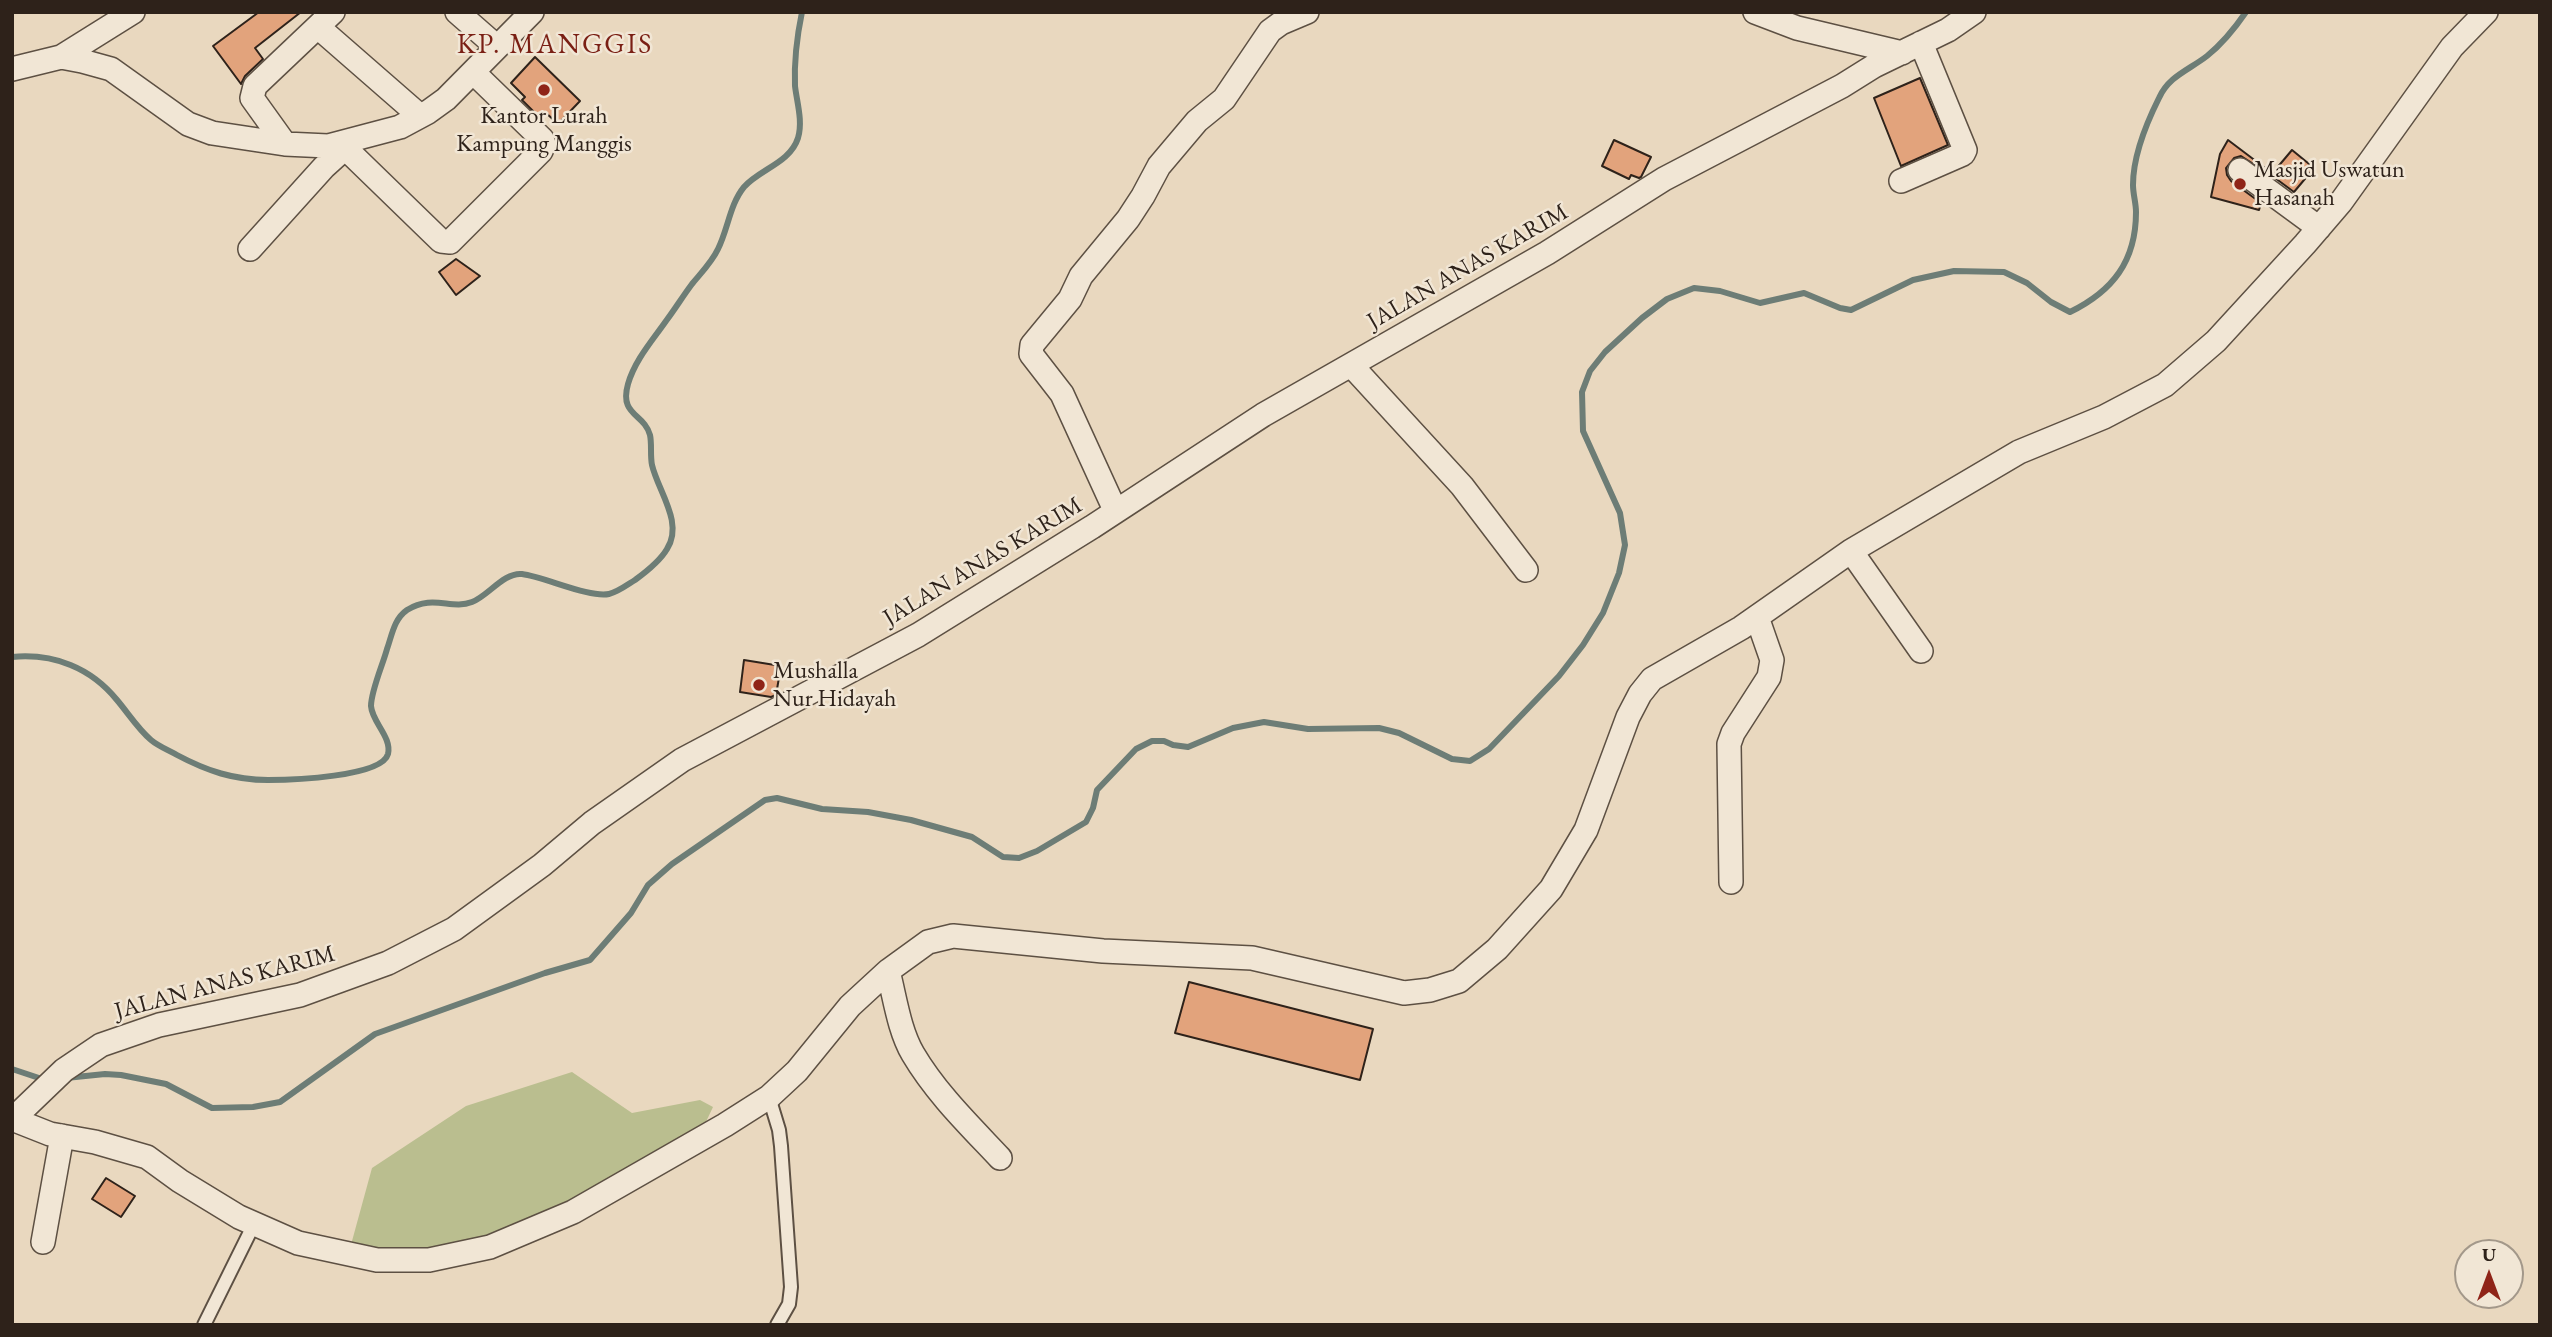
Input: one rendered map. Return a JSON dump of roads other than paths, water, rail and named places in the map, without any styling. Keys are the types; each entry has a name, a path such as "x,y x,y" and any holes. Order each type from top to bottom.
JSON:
{"street":[{"path":"12,69 61,57 133,12"},
{"path":"457,12 497,47"},
{"path":"61,57 111,69 188,124 212,133 285,144 343,145 400,127 446,99 532,12"},
{"path":"1115,510 1062,394 1031,354 1032,345 1070,299 1081,276 1128,219 1159,166 1197,121 1224,99 1270,31 1280,23 1307,12"},
{"path":"1755,12 1797,28 1911,48 1965,150 1964,153 1900,181"},
{"name":"JALAN ANAS KARIM","path":"13,1119 64,1070 101,1045 159,1025 300,995 388,963 454,929 542,865 592,823 682,760 918,635 1092,527 1263,415 1547,253 1664,179 1842,86 1874,66 1948,30 1974,12"},
{"path":"13,1119 50,1133 147,1157 180,1181 254,1224 298,1243 377,1260 429,1260 490,1247 573,1212 725,1125 769,1097 797,1071 850,1006 888,971 929,942 953,936 1103,951 1252,958 1404,993 1430,990 1459,981 1497,949 1551,889 1586,830 1628,717 1640,694 1652,679 1757,617 1851,551 2019,453 2104,417 2165,385 2216,341 2319,228 2341,202 2452,47 2486,12"},
{"path":"285,144 252,98 253,92 255,86 326,20 420,116"},
{"path":"343,145 441,241 450,242 544,144 473,72"},
{"path":"250,249 343,145"},
{"path":"2240,170 2319,228"},
{"path":"1351,365 1471,497 1526,570"},
{"path":"1851,551 1921,651"},
{"path":"1731,882 1729,744 1733,733 1769,677 1772,667 1757,617"},
{"path":"888,971 912,1052 943,1097 1000,1158"},
{"path":"43,1242 62,1136"}],"lane":[{"path":"769,1097 781,1146 791,1287 789,1304 777,1325"},
{"path":"204,1325 254,1224"}],"waterway":[{"path":"12,657 57,660 83,671 107,689 154,742 210,770 256,780 334,776 370,768 382,762 388,754 387,742 371,706 375,685 394,628 407,610 425,603 472,602 515,574 532,576 590,593 609,594 648,570 667,549 673,529 668,507 652,465 650,435 627,402 628,384 644,351 716,254 739,194 794,147 800,125 795,67 802,12"},
{"path":"66,1078 105,1074 166,1084 212,1108 253,1107 280,1102 375,1034 545,973 590,960 631,913 648,885 672,864 765,800 777,798 822,809 868,812 911,820 972,837 1003,857 1019,858 1037,851 1086,822 1097,790 1136,749 1152,741 1188,747 1233,728 1264,722 1308,729 1379,728 1399,733 1452,759 1470,761 1489,749 1559,676 1603,613 1619,573 1625,545 1620,513 1583,431 1582,392 1590,371 1605,352 1667,299 1694,288 1720,291 1760,303 1804,293 1851,310 1913,280 1954,271 2004,272 2027,283 2051,302 2070,312 2110,284 2126,260 2135,230 2135,162 2145,129 2163,90 2218,46 2246,12"},
{"path":"12,1069 45,1080"}],"place":[{"name":"Kantor Lurah Kampung Manggis","path":"544,90"},
{"name":"Masjid Uswatun Hasanah","path":"2240,184"},
{"name":"Mushalla Nur Hidayah","path":"759,685"}],"district":[{"name":"KP. MANGGIS","path":"555,45"}]}
